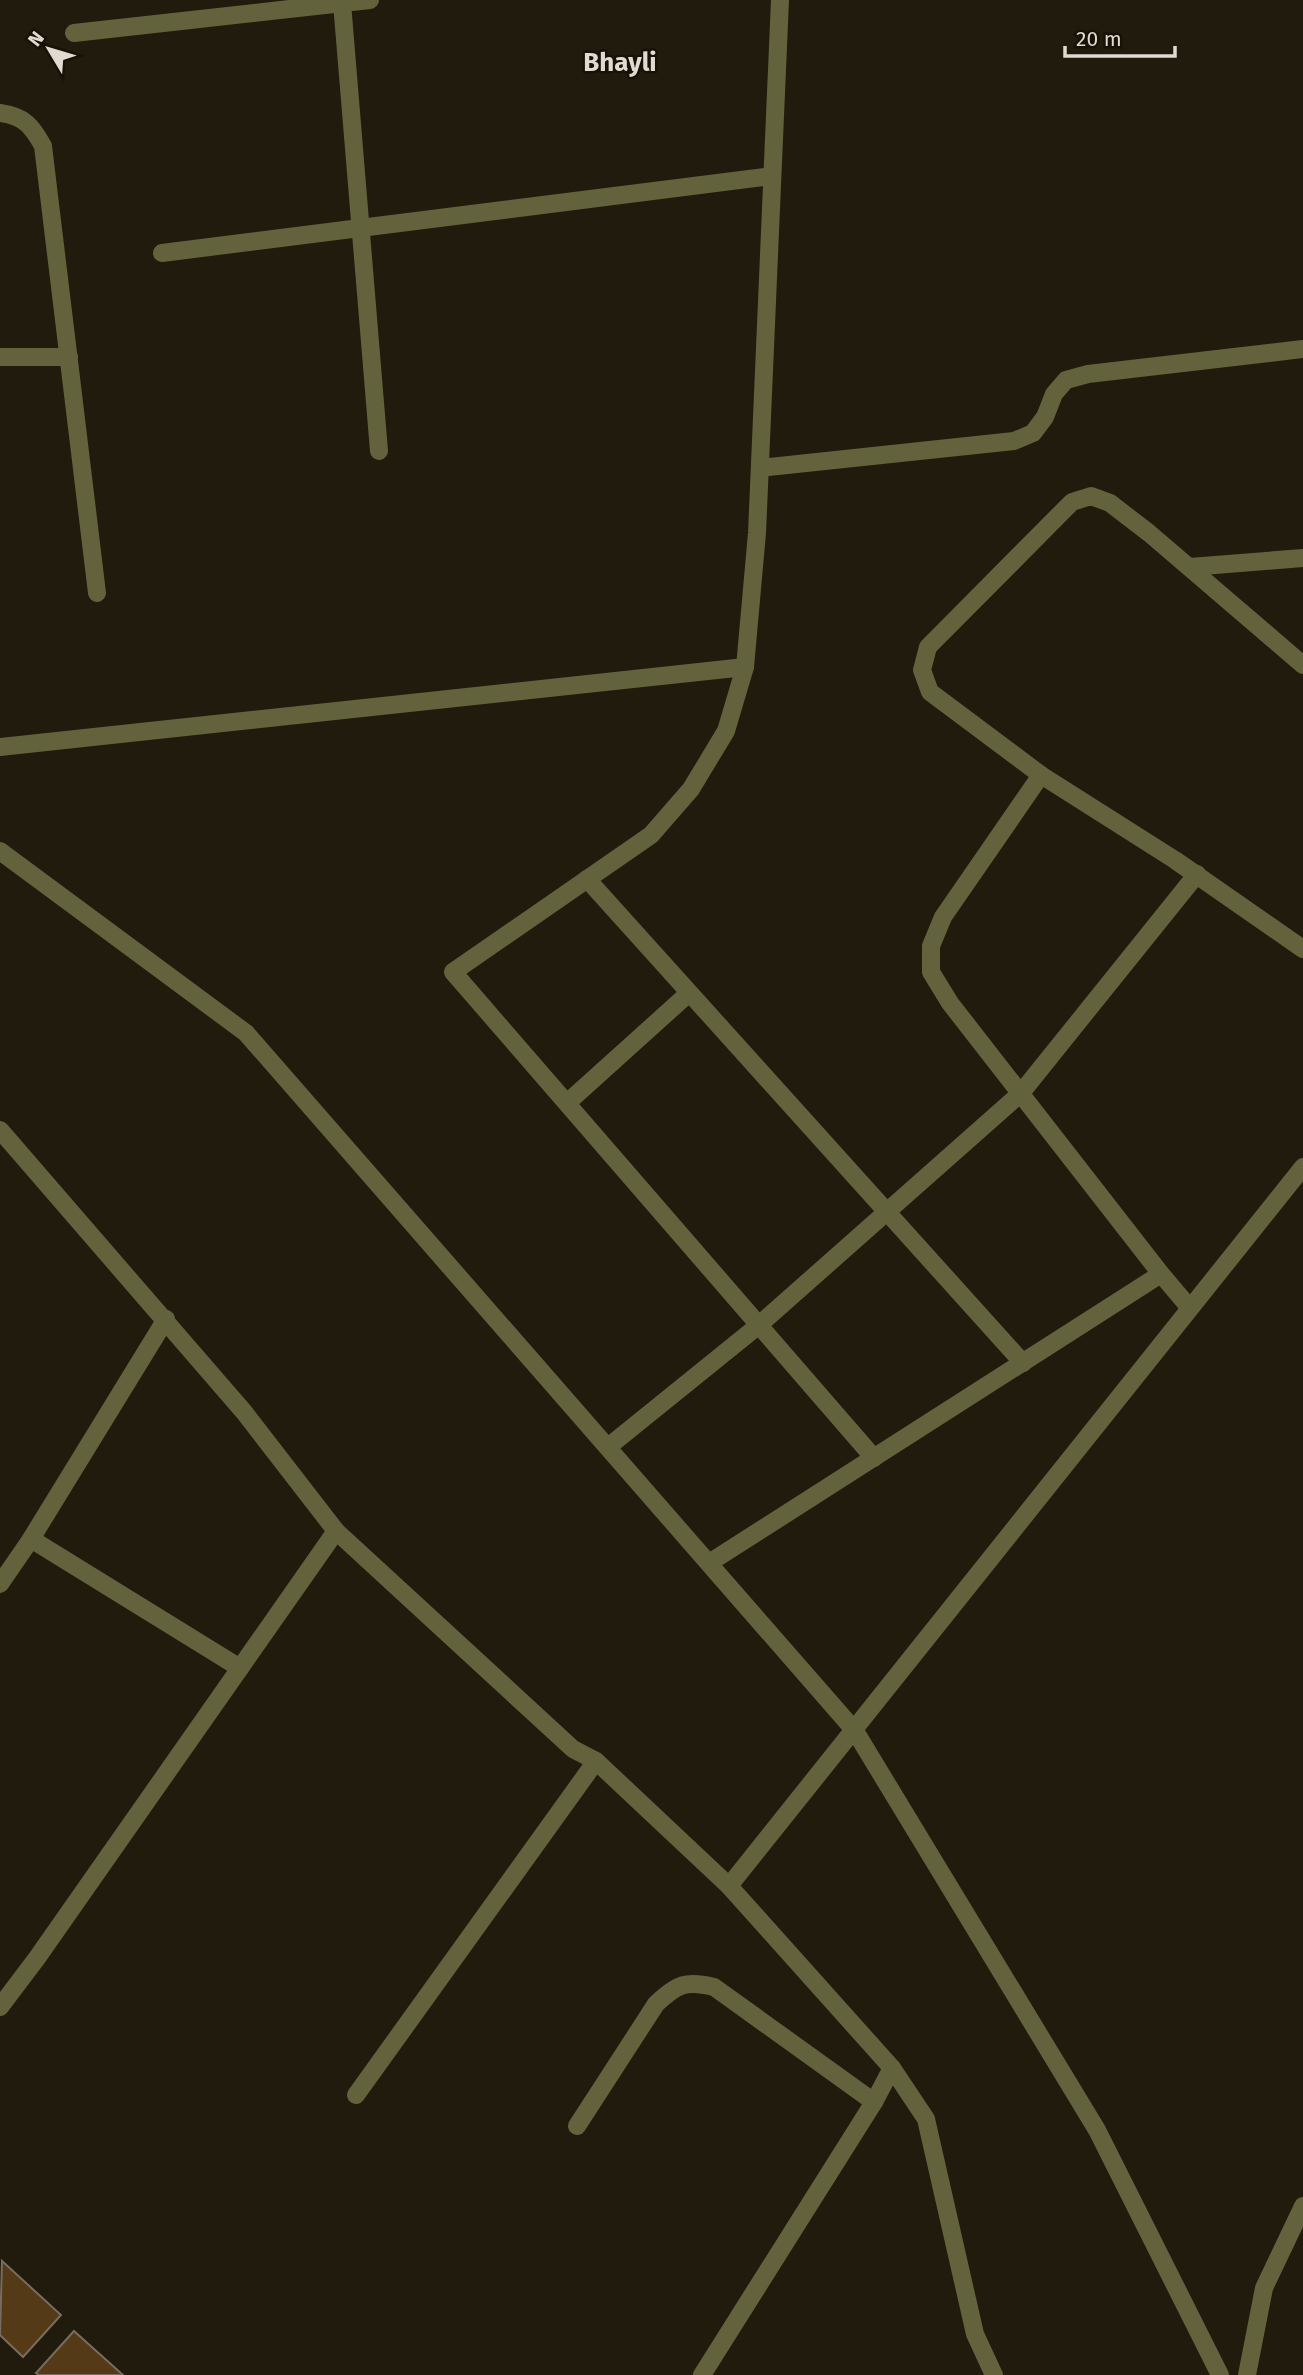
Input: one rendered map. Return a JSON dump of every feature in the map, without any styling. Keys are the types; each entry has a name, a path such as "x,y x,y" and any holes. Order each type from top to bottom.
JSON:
{"street":[{"path":"74,33 370,0"},
{"path":"780,0 757,533 745,667 726,731 691,789 651,835 453,972 874,1458"},
{"path":"342,3 379,451"},
{"path":"0,113 10,114 31,125 43,146 97,593"},
{"path":"162,253 772,176"},
{"path":"760,468 1014,441 1034,433 1045,417 1054,394 1066,380 1088,374 1303,349"},
{"path":"0,357 69,357"},
{"path":"1303,665 1190,567 1110,503 1091,496 1072,502 928,647 922,670 930,692 1041,775 1197,874 1303,949"},
{"path":"1190,567 1303,558"},
{"path":"0,747 745,667"},
{"path":"1041,775 943,917 931,946 931,972 950,1003 1189,1307"},
{"path":"0,851 246,1033 855,1731 1097,2130 1220,2375"},
{"path":"608,1447 759,1325 885,1210 1021,1093 1197,874"},
{"path":"587,880 1023,1363"},
{"path":"567,1103 689,993"},
{"path":"0,1130 244,1412 336,1531 573,1749 596,1761 729,1886 892,2067 926,2119 975,2334 994,2375"},
{"path":"729,1886 1303,1167"},
{"path":"709,1563 1161,1274"},
{"path":"0,1584 31,1539 166,1319"},
{"path":"0,2007 336,1531"},
{"path":"31,1539 240,1668"},
{"path":"356,2095 596,1761"},
{"path":"577,2126 656,2004 672,1989 693,1982 714,1987 874,2102"},
{"path":"702,2375 874,2102 892,2067"},
{"path":"1247,2375 1264,2288 1303,2206"}],"building":[{"path":"2,2261 61,2315 23,2357 0,2335"},
{"path":"74,2331 123,2375 36,2373"}],"district":[{"name":"Bhayli","path":"620,62"}]}
